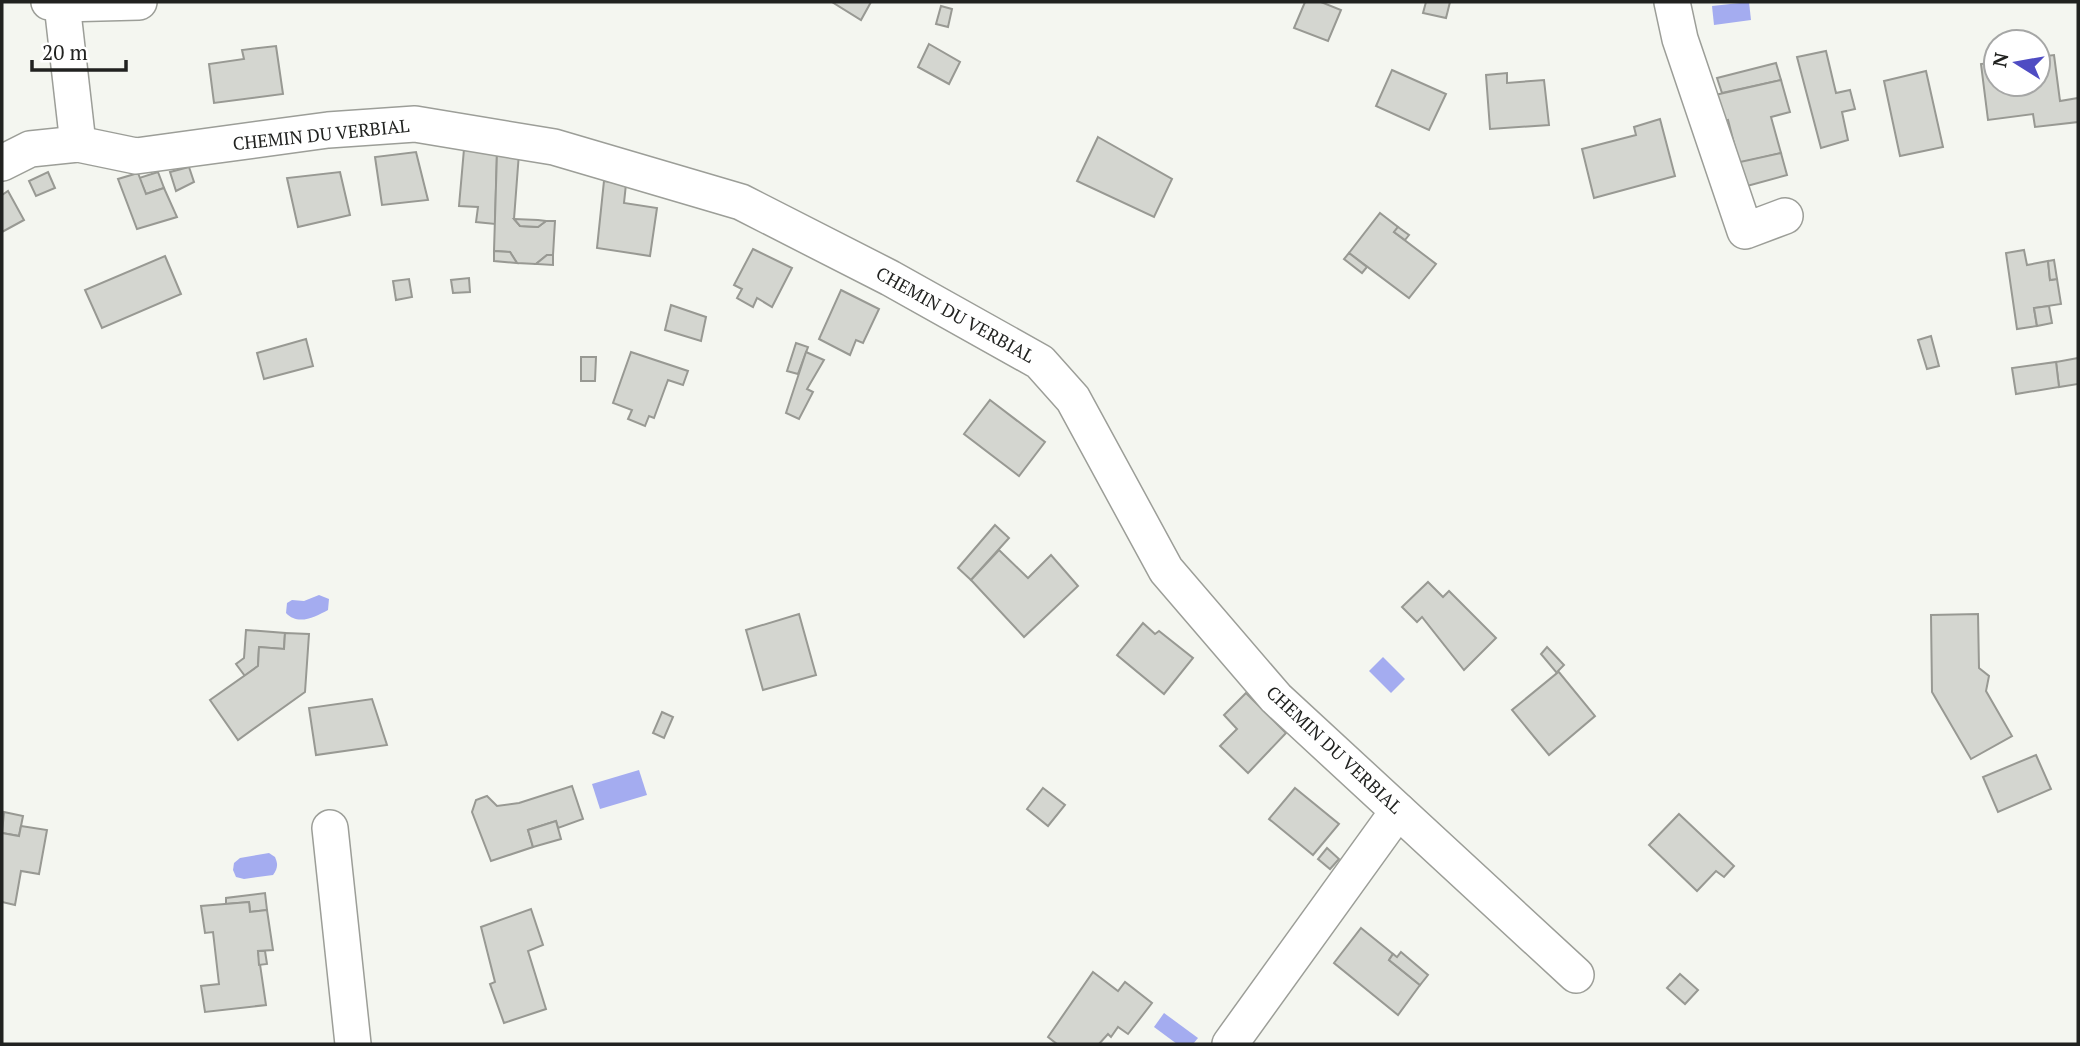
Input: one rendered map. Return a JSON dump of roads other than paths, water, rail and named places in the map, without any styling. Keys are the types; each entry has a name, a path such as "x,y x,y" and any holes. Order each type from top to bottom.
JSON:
{"street":[{"path":"78,144 55,3 139,2"},
{"path":"1672,2 1681,39 1745,231 1785,216"},
{"name":"CHEMIN DU VERBIAL","path":"2,163 30,149 78,144 136,156 328,130 415,124 554,147 741,202 890,278 1040,362 1073,399 1166,570 1276,698 1576,975"},
{"path":"1230,1044 1398,811"},
{"path":"330,828 353,1044"}],"water":[{"path":"1749,2 1751,20 1714,25 1712,6"},
{"path":"319,595 329,599 328,610 301,620 286,613 287,603 292,600 304,601"},
{"path":"1383,657 1405,679 1391,693 1369,671"},
{"path":"639,770 647,795 600,809 592,784"},
{"path":"269,853 277,862 273,875 244,879 236,877 234,863 240,858"},
{"path":"1164,1013 1198,1038 1193,1044 1177,1044 1154,1027"}]}
